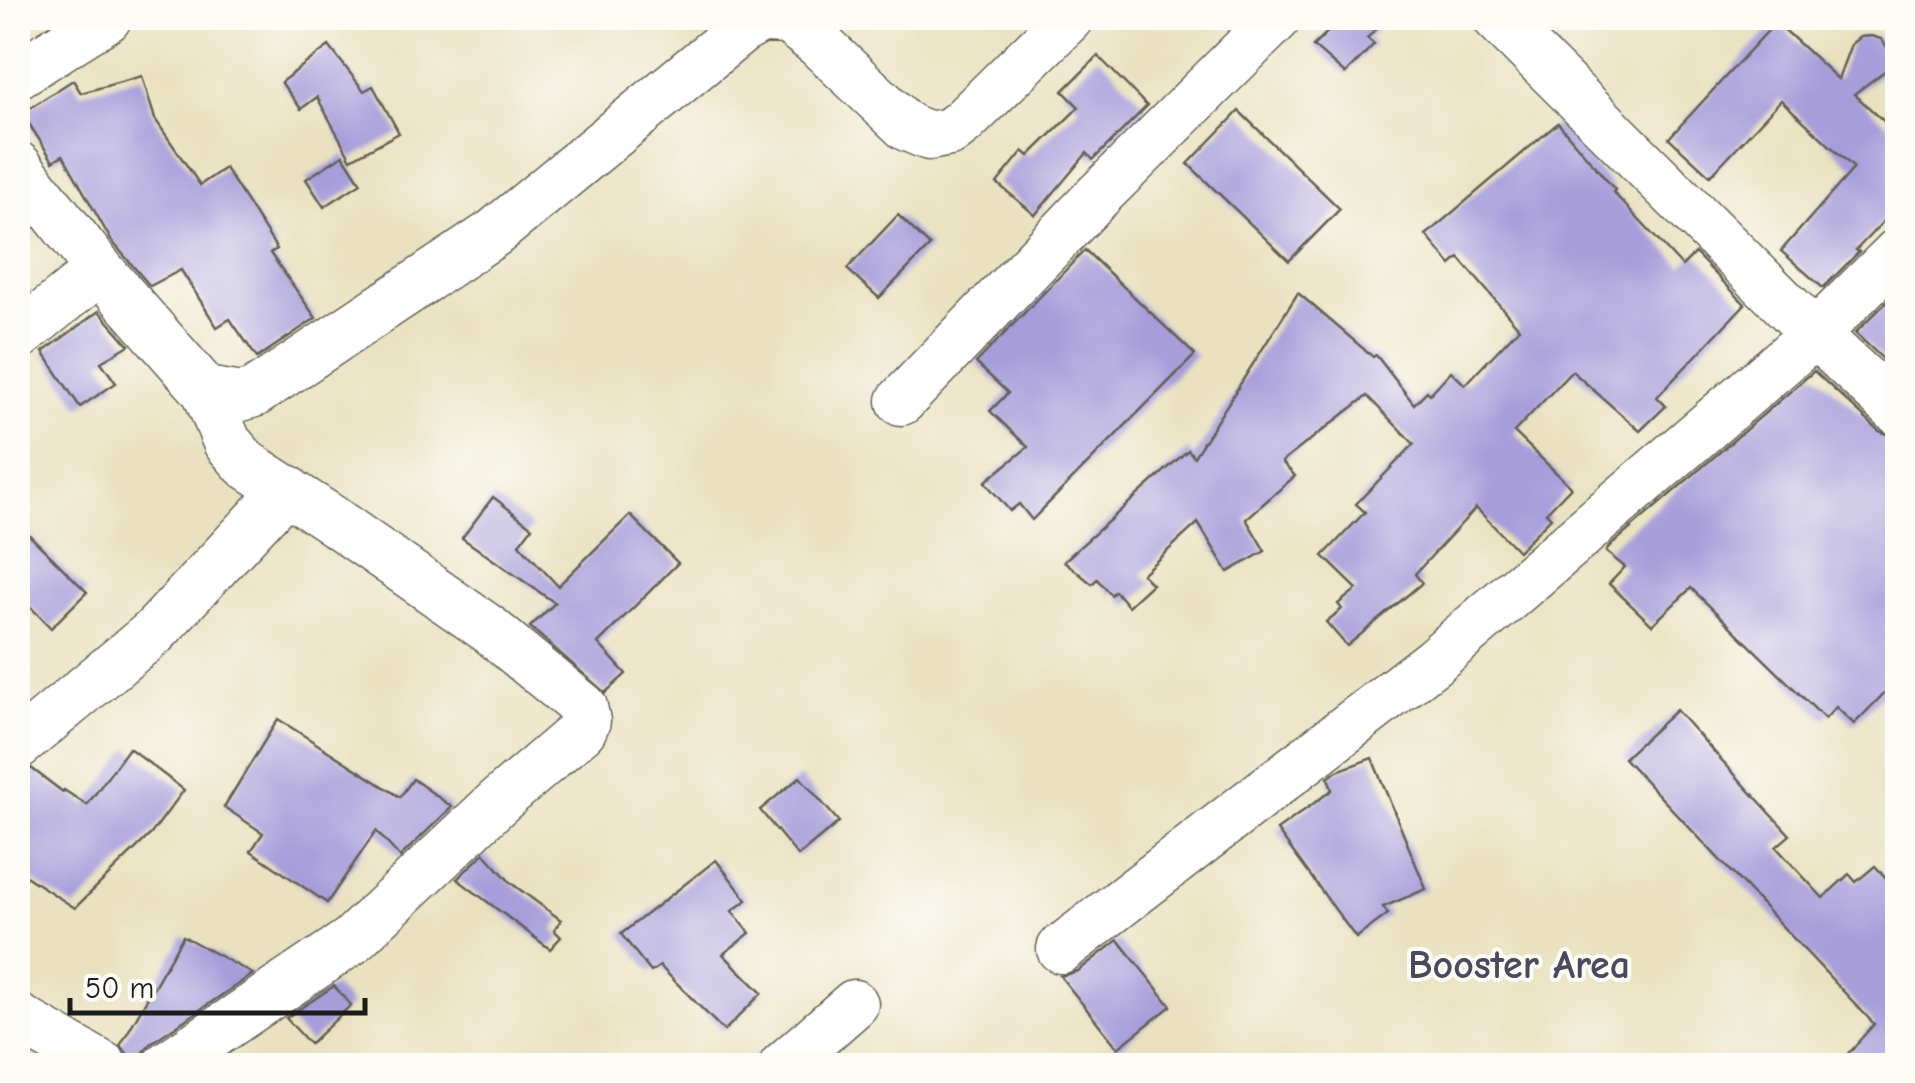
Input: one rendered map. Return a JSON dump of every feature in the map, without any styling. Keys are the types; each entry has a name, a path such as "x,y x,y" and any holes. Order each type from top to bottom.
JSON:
{"street":[{"path":"18,74 108,18"},
{"path":"206,391 241,398 254,393 494,233 741,30 761,20 788,20 907,127 929,136 950,132 963,122 1069,18"},
{"path":"901,401 1276,18"},
{"path":"1497,18 1815,334 1898,410"},
{"path":"18,166 100,270 206,391 236,454 490,630 584,707 586,721 582,730 498,802 351,942 166,1066"},
{"path":"1060,948 1432,662 1815,334 1898,252"},
{"path":"18,336 100,270"},
{"path":"18,746 154,632 287,489"},
{"path":"783,1066 854,1004"},
{"path":"18,1018 104,1066"}],"building":[{"path":"1342,18 1387,18 1367,38 1374,44 1345,74 1313,46"},
{"path":"1776,22 1838,79 1851,44 1860,37 1881,39 1890,59 1886,70 1854,94 1898,134 1898,206 1823,288 1781,251 1854,168 1781,100 1710,176 1669,138"},
{"path":"329,46 364,91 373,86 399,133 351,159 317,97 301,109 281,82"},
{"path":"1098,56 1147,106 1093,160 1087,153 1035,215 997,183 1023,151 1029,156 1079,107 1063,91"},
{"path":"142,76 155,119 200,185 225,168 277,249 270,253 316,318 257,358 230,319 217,327 181,270 150,286 111,240 63,155 53,161 22,113 73,80 81,93"},
{"path":"1239,111 1340,209 1289,261 1188,164"},
{"path":"1558,123 1613,192 1682,266 1695,253 1745,304 1657,397 1666,406 1640,431 1572,371 1514,432 1571,487 1546,513 1551,518 1518,551 1476,508 1415,574 1422,583 1347,646 1326,622 1342,609 1338,604 1357,589 1323,556 1365,512 1356,504 1414,444 1367,396 1282,462 1295,476 1246,519 1265,551 1228,572 1198,523 1142,574 1152,584 1128,606 1115,591 1111,595 1097,579 1092,584 1064,561 1188,450 1194,457 1298,293 1373,357 1376,355 1414,404 1427,391 1430,394 1451,371 1465,385 1519,328 1459,258 1451,265 1426,235"},
{"path":"343,155 361,183 324,207 306,179"},
{"path":"898,215 930,246 879,298 847,269"},
{"path":"1085,250 1195,355 1032,520 1019,504 1010,511 985,482 1028,447 990,411 1008,393 976,363"},
{"path":"1898,291 1898,373 1855,333"},
{"path":"99,311 129,345 101,362 116,383 80,407 43,352"},
{"path":"1814,371 1879,431 1898,438 1898,679 1854,724 1836,707 1825,719 1691,588 1652,625 1609,584 1625,567 1606,552 1609,547"},
{"path":"493,497 532,527 519,544 558,586 630,515 678,563 598,643 626,674 605,693 530,627 555,603 462,538"},
{"path":"18,524 87,592 51,628 18,594"},
{"path":"1676,710 1790,835 1776,847 1823,898 1849,874 1856,882 1875,866 1898,891 1898,1052 1885,1066 1837,1066 1874,1024 1624,758"},
{"path":"278,719 400,797 413,779 452,807 400,857 376,831 327,903 251,851 263,833 224,807"},
{"path":"129,748 184,790 151,834 75,908 18,871 18,772 31,768 87,805"},
{"path":"1372,758 1426,889 1383,907 1388,914 1356,938 1277,830 1332,790 1328,778 1337,771"},
{"path":"800,777 839,822 798,856 760,810"},
{"path":"484,853 511,883 561,920 554,930 561,937 550,949 457,879"},
{"path":"716,860 747,900 732,911 750,933 723,954 762,993 724,1031 660,966 651,972 621,934"},
{"path":"183,936 253,974 151,1043 142,1053 139,1066 130,1066 127,1053 120,1046"},
{"path":"1118,940 1171,1006 1118,1048 1060,976 1078,971"},
{"path":"334,986 351,1005 310,1044 286,1018"}],"district":[{"name":"Booster Area","path":"1519,964"}]}
